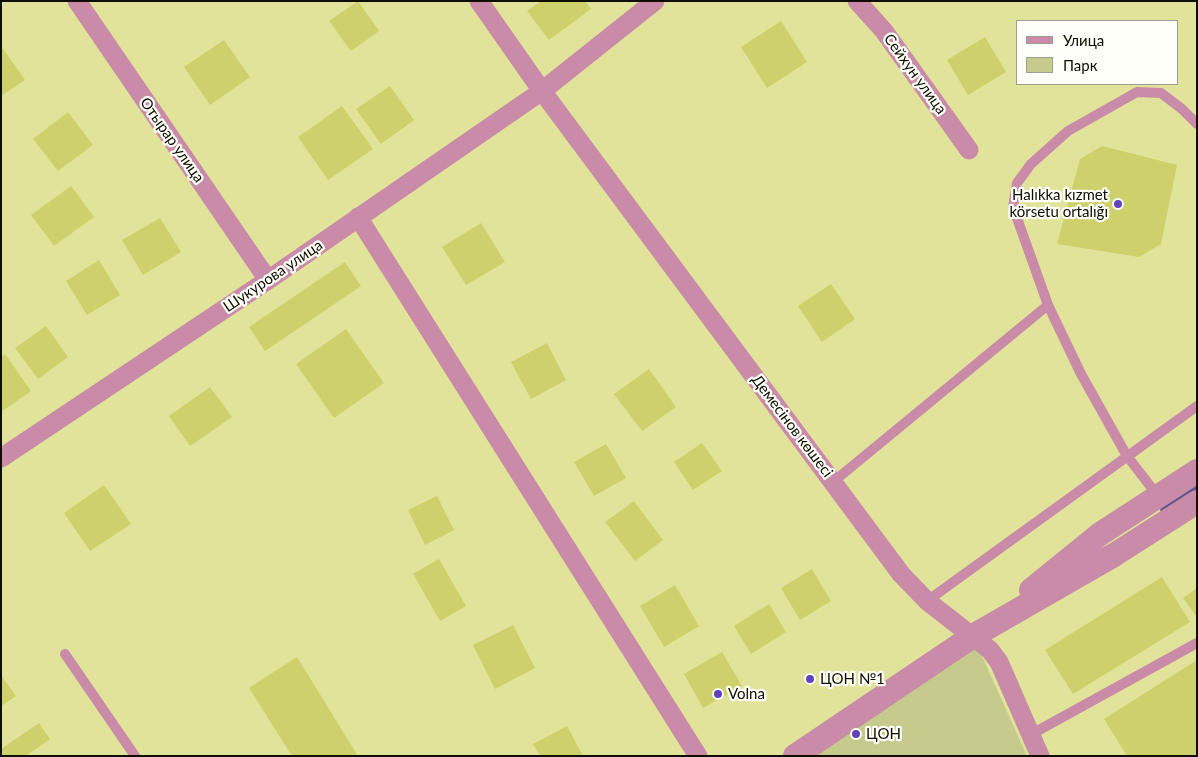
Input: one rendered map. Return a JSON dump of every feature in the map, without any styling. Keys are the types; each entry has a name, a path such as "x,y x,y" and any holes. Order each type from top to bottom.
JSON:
{"street":[{"name":"Отырар улица","path":"77,1 268,280"},
{"name":"Демесінов көшесі","path":"479,1 542,91 901,574 927,601 990,650 999,662 1040,756"},
{"name":"Шукурова улица","path":"1,458 268,280 542,91 655,1"},
{"name":"Сейхун улица","path":"857,1 884,31 969,150"},
{"path":"358,217 698,756"},
{"path":"1166,491 1197,467"},
{"path":"973,636 1100,534 1197,471"},
{"path":"795,756 973,636 1114,555 1195,504"}],"lane":[{"path":"1166,491 1127,456 1081,374 1048,305 1014,207 1017,183 1031,164 1068,131 1137,92 1161,93 1182,109 1197,124"},
{"path":"833,482 1048,305"},
{"path":"927,601 1196,406"},
{"path":"1030,734 1197,643"},
{"path":"65,654 135,756"}],"green space":[{"path":"973,636 1027,756 795,756"}],"building":[{"path":"358,1 379,31 351,51 329,21"},
{"path":"541,1 585,1 591,9 549,40 527,11"},
{"path":"781,21 807,62 767,88 741,47"},
{"path":"985,37 1006,72 968,95 947,60"},
{"path":"224,40 250,77 210,105 184,67"},
{"path":"1,46 25,80 1,96"},
{"path":"390,86 414,120 381,144 356,109"},
{"path":"342,106 373,149 328,180 298,137"},
{"path":"68,112 93,145 58,171 33,139"},
{"name":"Halıkka kızmet körsetu ortalığı","path":"1102,146 1177,165 1161,244 1139,257 1057,244 1080,159"},
{"path":"71,186 94,217 54,246 31,215"},
{"path":"160,218 181,252 143,275 122,240"},
{"path":"481,223 505,262 466,285 442,247"},
{"path":"99,260 120,295 87,315 66,281"},
{"path":"345,262 361,286 265,351 249,327"},
{"path":"831,284 855,319 822,342 798,306"},
{"path":"46,326 68,357 38,379 15,348"},
{"path":"346,329 384,383 334,418 296,364"},
{"path":"547,343 566,380 531,399 511,362"},
{"path":"5,354 31,391 1,412 1,357"},
{"path":"649,369 676,407 642,431 614,394"},
{"path":"210,387 232,417 190,446 169,416"},
{"path":"702,443 722,471 693,490 674,462"},
{"path":"606,444 626,478 594,496 574,462"},
{"path":"104,485 131,524 90,551 64,513"},
{"path":"437,496 454,530 425,545 408,510"},
{"path":"634,501 663,540 635,561 605,522"},
{"path":"439,559 466,606 440,621 413,574"},
{"path":"812,569 831,601 800,620 781,588"},
{"path":"1162,577 1190,622 1073,694 1045,650"},
{"path":"675,585 699,626 664,647 640,606"},
{"path":"1197,588 1197,616 1196,616 1183,598"},
{"path":"769,604 786,632 751,654 734,626"},
{"path":"513,625 535,668 495,689 473,645"},
{"path":"722,652 742,686 703,708 684,674"},
{"path":"297,657 358,756 292,756 249,688"},
{"path":"1197,660 1197,756 1127,756 1104,719"},
{"path":"1,675 16,696 1,706"},
{"path":"39,723 50,739 26,756 1,756 1,749"},
{"path":"567,726 583,756 540,756 533,744"}],"waterway":[{"path":"1163,510 1197,487"}],"place":[{"name":"Halıkka kızmet körsetu ortalığı","path":"1118,204"},
{"name":"ЦОН №1","path":"810,679"},
{"name":"Volna","path":"718,694"},
{"name":"ЦОН","path":"856,734"}]}
